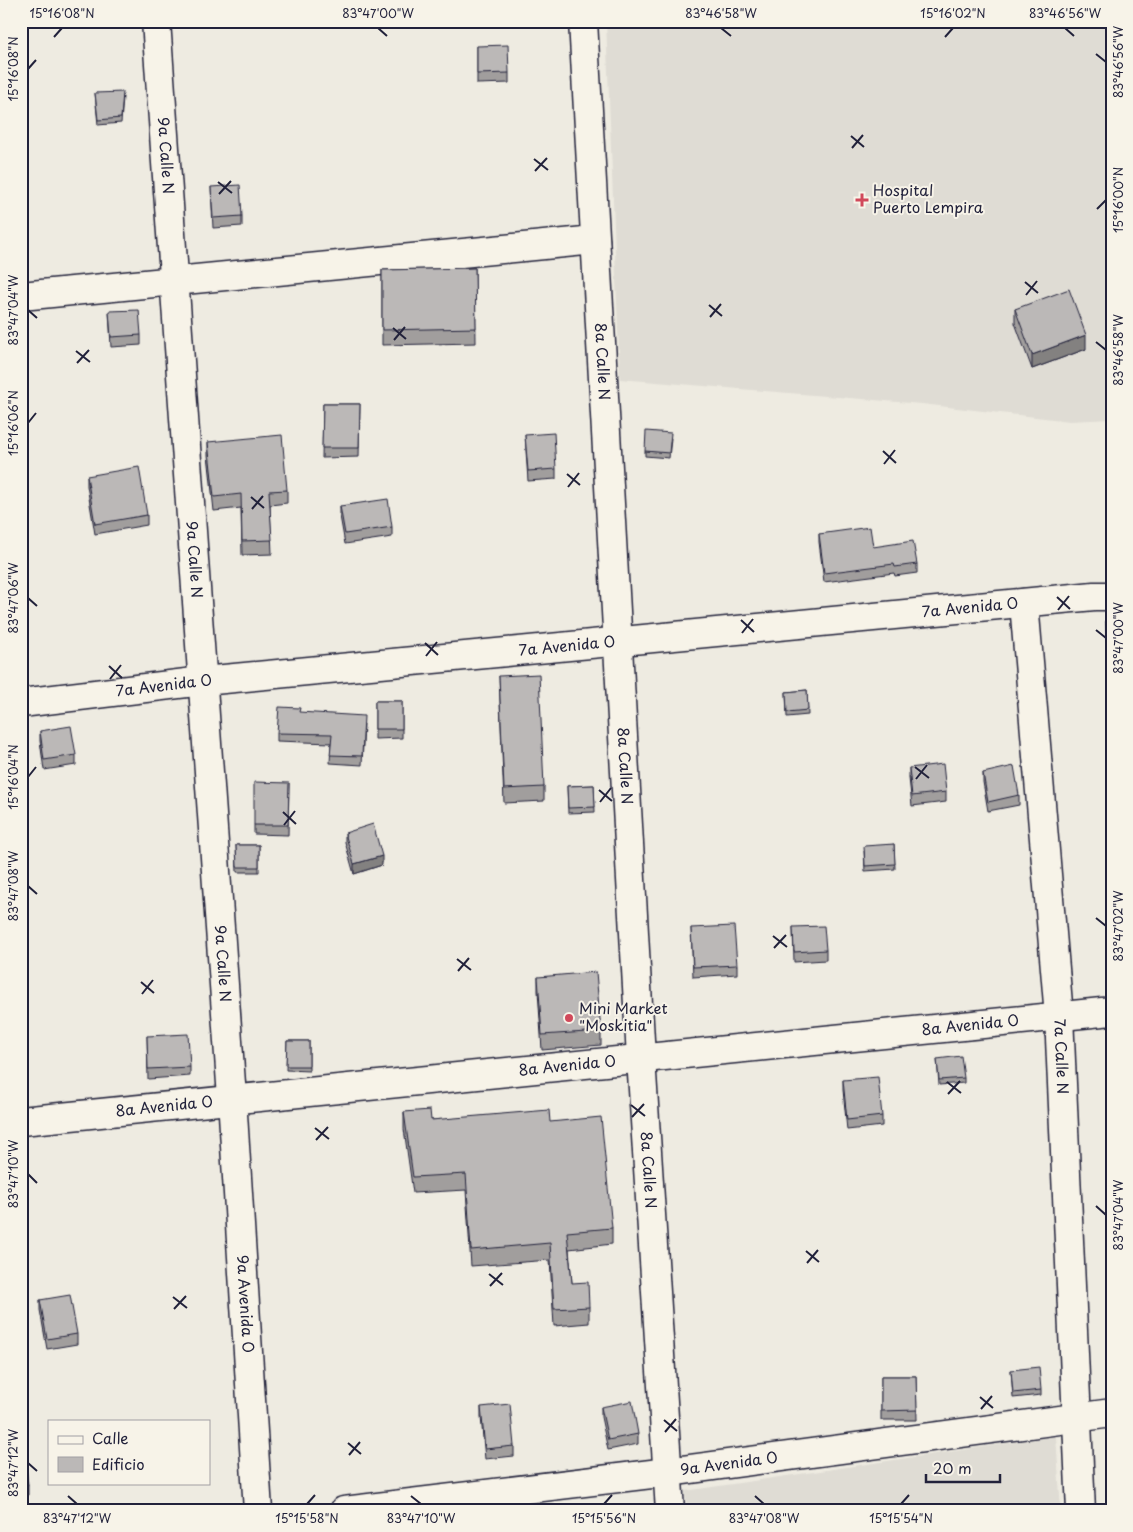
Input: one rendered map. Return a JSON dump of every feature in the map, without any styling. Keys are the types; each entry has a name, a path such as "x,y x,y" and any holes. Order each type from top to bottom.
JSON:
{"street":[{"name":"9a Calle N","path":"156,21 232,1098"},
{"name":"8a Calle N","path":"583,21 641,1058 670,1511"},
{"path":"21,296 595,240"},
{"name":"7a Avenida O","path":"21,704 202,681 1112,596"},
{"name":"7a Calle N","path":"1024,603 1059,1016 1075,1417 1081,1511"},
{"name":"8a Avenida O","path":"21,1121 232,1098 1112,1011"},
{"name":"9a Avenida O","path":"232,1098 258,1511"},
{"name":"9a Avenida O","path":"344,1511 668,1472 1112,1413"}],"shaded area":[{"name":"Hospital Puerto Lempira","path":"606,21 1112,21 1112,419 1070,421 922,404 620,379"},
{"path":"1056,1436 1061,1511 686,1511 685,1491"}],"building":[{"path":"508,45 509,73 477,74 477,46"},
{"path":"123,92 121,118 98,120 95,93"},
{"path":"240,185 242,216 213,218 211,187"},
{"path":"475,268 476,328 382,330 382,270"},
{"path":"1069,289 1086,335 1032,355 1015,309"},
{"path":"139,310 141,335 111,337 109,311"},
{"path":"323,404 360,404 359,448 322,448"},
{"path":"646,431 671,433 669,453 645,451"},
{"path":"554,433 556,469 528,471 525,435"},
{"path":"282,435 287,490 269,491 272,540 242,541 241,494 214,497 208,442"},
{"path":"139,467 147,515 95,524 87,476"},
{"path":"388,499 392,527 345,534 340,506"},
{"path":"870,527 873,547 913,541 917,564 895,567 894,564 824,573 819,534"},
{"path":"1106,621 1112,621 1112,653 1107,653"},
{"path":"539,674 544,787 504,789 499,676"},
{"path":"807,690 808,710 787,712 786,692"},
{"path":"375,701 402,701 402,729 375,729"},
{"path":"279,707 300,708 299,712 364,716 362,756 330,755 332,734 277,733"},
{"path":"71,726 76,755 44,760 40,731"},
{"path":"943,764 946,792 912,796 909,768"},
{"path":"1014,766 1019,795 988,802 983,773"},
{"path":"254,782 289,783 288,825 254,825"},
{"path":"594,785 595,807 568,808 567,786"},
{"path":"373,824 382,856 354,864 345,833"},
{"path":"894,844 895,864 865,866 864,846"},
{"path":"236,845 259,845 259,867 237,867"},
{"path":"734,926 737,965 693,967 691,928"},
{"path":"824,926 826,950 794,952 793,927"},
{"name":"Mini Market \"Moskitia\"","path":"596,972 601,1031 542,1035 538,977"},
{"path":"188,1034 190,1067 148,1069 147,1036"},
{"path":"287,1041 309,1041 309,1066 286,1066"},
{"path":"961,1056 964,1078 939,1080 937,1059"},
{"path":"878,1077 882,1116 847,1120 843,1080"},
{"path":"430,1110 431,1120 549,1110 550,1122 601,1117 612,1228 567,1232 572,1283 588,1282 589,1307 554,1309 550,1243 471,1250 466,1174 413,1177 404,1112"},
{"path":"70,1295 77,1334 47,1339 40,1300"},
{"path":"1039,1367 1041,1390 1013,1393 1011,1370"},
{"path":"881,1376 916,1376 917,1410 881,1411"},
{"path":"632,1401 638,1434 608,1440 601,1407"},
{"path":"510,1404 514,1446 485,1449 481,1407"},
{"path":"21,1456 25,1456 28,1485 21,1486"}],"place":[{"name":"Hospital Puerto Lempira","path":"862,200"},
{"name":"Mini Market \"Moskitia\"","path":"569,1018"}]}
